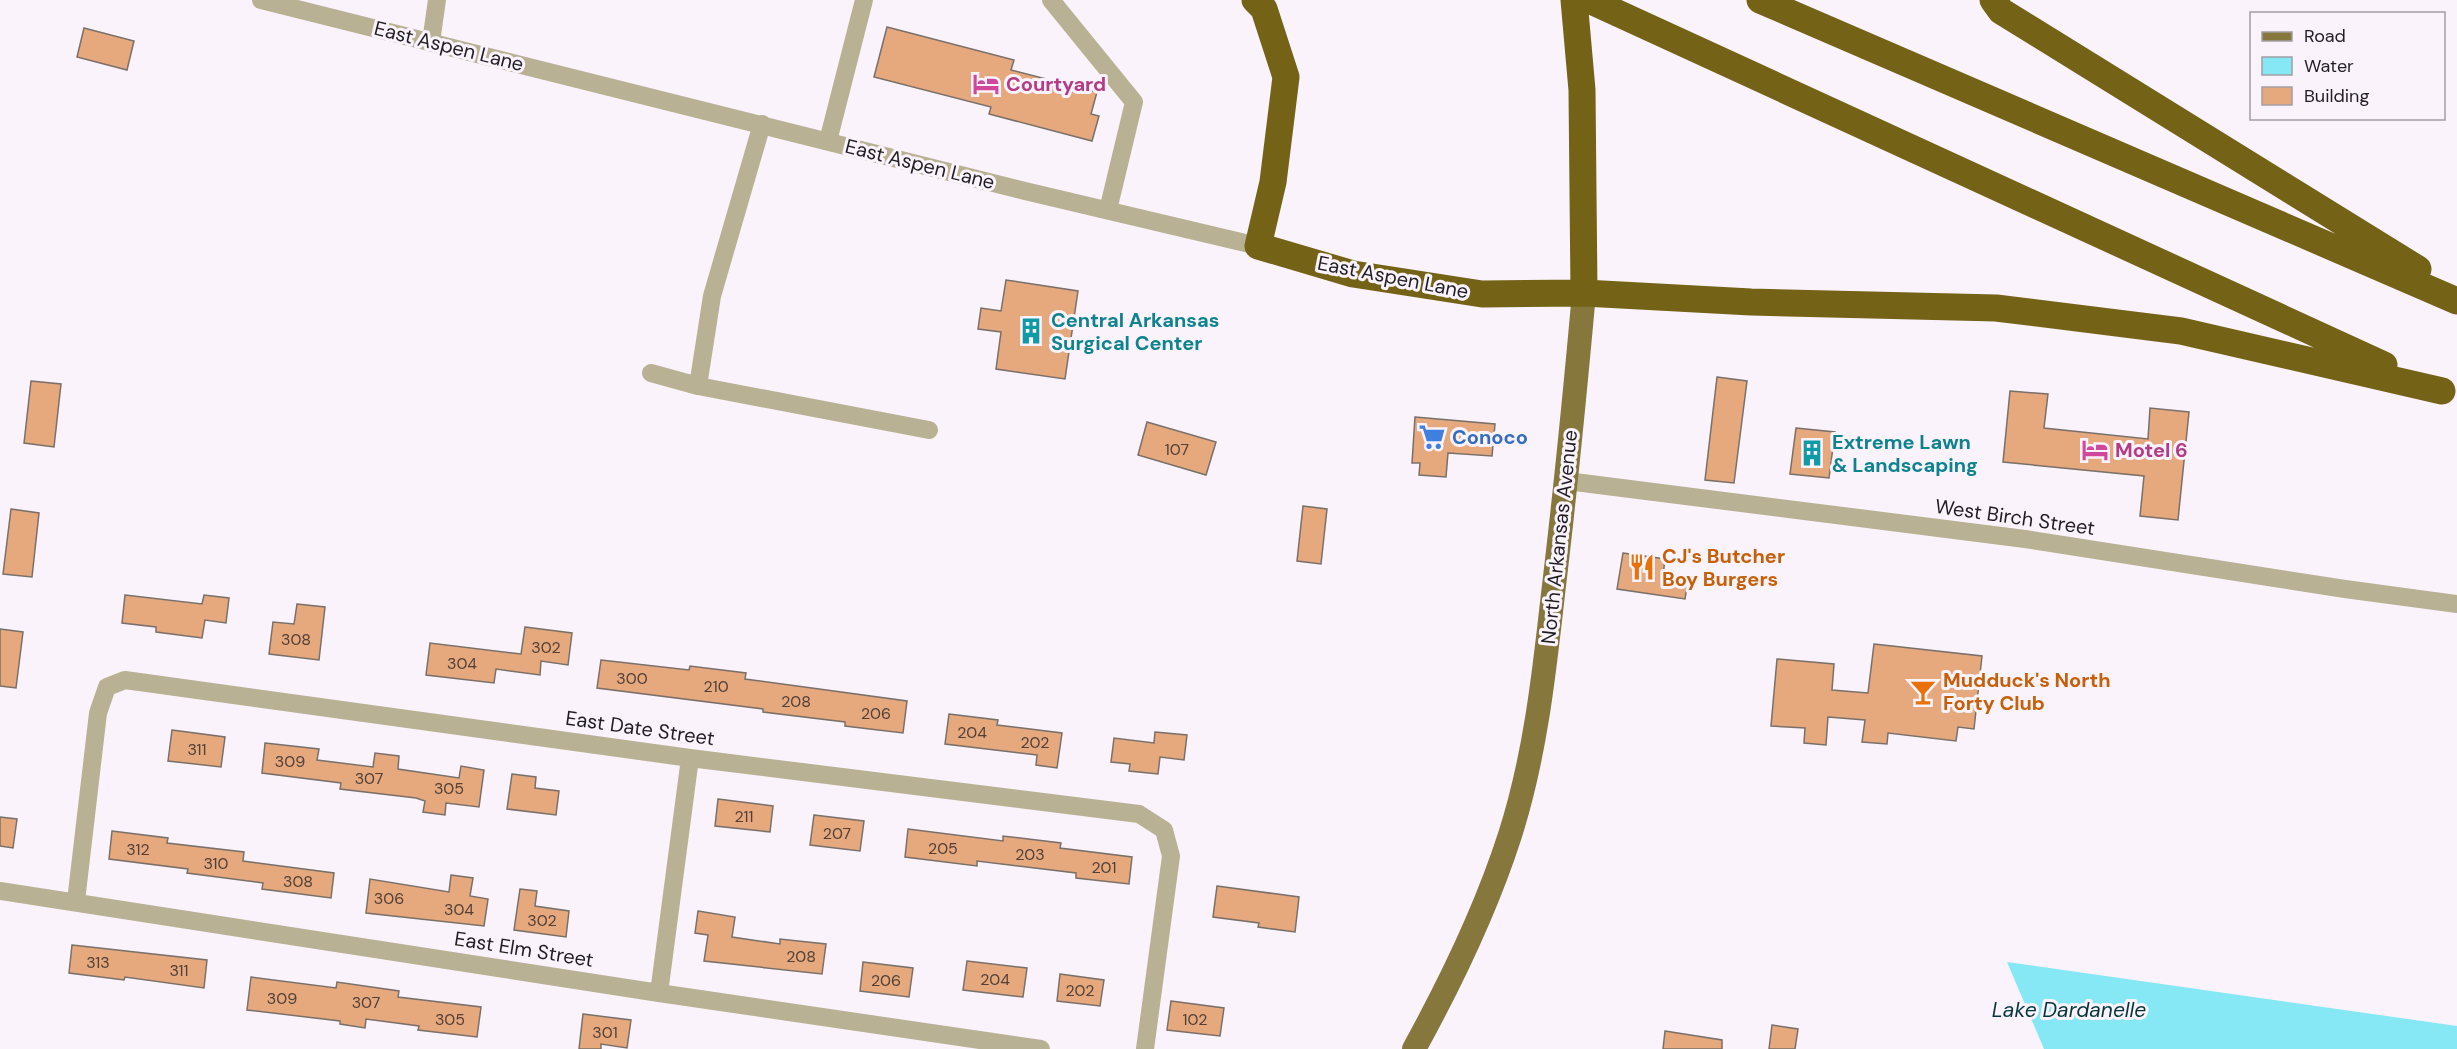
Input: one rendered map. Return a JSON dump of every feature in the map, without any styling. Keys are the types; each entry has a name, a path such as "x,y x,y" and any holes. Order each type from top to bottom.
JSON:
{"highway":[{"path":"1255,0 1264,9 1286,77 1273,182 1258,246"},
{"name":"North Arkansas Avenue","path":"1574,0 1582,90 1584,293"},
{"path":"1589,0 2449,395"},
{"path":"1760,0 2457,301"},
{"path":"1993,0 2001,11 2457,294"},
{"name":"East Aspen Lane","path":"1258,246 1353,273 1482,294 1584,293 1751,302 1996,308 2181,331 2449,395"}],"main road":[{"name":"North Arkansas Avenue","path":"1414,1049 1451,981 1480,916 1510,834 1528,767 1540,704 1567,481 1584,293"}],"street":[{"name":"East Aspen Lane","path":"261,0 1258,246"},
{"path":"431,42 437,0"},
{"path":"828,141 864,0"},
{"path":"1051,0 1134,102 1108,210"},
{"path":"698,386 712,296 762,124"},
{"path":"651,373 698,386 929,430"},
{"name":"West Birch Street","path":"1567,481 2025,539 2345,589 2457,604"},
{"name":"East Date Street","path":"76,901 98,713 107,687 125,680 690,758 1139,814 1164,830 1171,856 1145,1049"},
{"path":"659,993 690,758"},
{"name":"East Elm Street","path":"0,891 659,993 1041,1049"}],"water":[{"name":"Lake Dardanelle","path":"2007,962 2457,1026 2457,1049 2044,1049"}],"building":[{"name":"Courtyard","path":"887,27 1014,60 1011,70 1097,92 1091,114 1099,116 1092,141 989,114 991,107 874,77"},
{"path":"84,28 134,41 127,70 77,57"},
{"name":"Central Arkansas Surgical Center","path":"1006,280 1078,291 1065,379 996,369 1001,332 978,329 981,308 1001,311"},
{"path":"1717,377 1747,381 1734,483 1705,480"},
{"path":"31,381 61,384 54,447 24,443"},
{"name":"Motel 6","path":"2010,391 2048,394 2044,428 2148,439 2150,408 2189,412 2178,520 2140,516 2144,476 2003,462"},
{"path":"1415,417 1495,424 1492,456 1448,453 1446,477 1419,475 1420,463 1412,463"},
{"path":"1147,422 1216,442 1206,475 1138,455"},
{"name":"Extreme Lawn & Landscaping","path":"1796,428 1835,432 1829,478 1790,474"},
{"path":"1303,506 1327,509 1321,564 1297,561"},
{"path":"11,509 39,513 32,577 3,574"},
{"name":"CJ's Butcher Boy Burgers","path":"1623,553 1665,559 1663,576 1688,580 1685,599 1617,589"},
{"path":"125,595 202,604 204,595 229,598 226,623 205,620 202,638 156,632 156,627 122,623"},
{"path":"297,604 325,607 319,660 269,654 273,622 294,624"},
{"path":"525,627 572,633 568,665 541,661 540,675 496,669 494,683 426,675 430,643 521,654"},
{"path":"0,629 23,632 16,688 0,686"},
{"name":"Mudduck's North Forty Club","path":"1874,644 1982,656 1974,729 1958,727 1956,741 1888,733 1887,744 1862,742 1865,720 1828,717 1826,745 1804,743 1805,728 1771,726 1777,659 1834,664 1832,690 1868,693"},
{"path":"601,660 689,670 690,666 746,673 745,679 907,701 903,733 845,726 845,722 763,712 763,709 597,688"},
{"path":"949,714 998,720 997,725 1062,733 1057,768 1036,765 1037,755 945,744"},
{"path":"172,730 225,737 221,767 168,761"},
{"path":"1155,732 1187,735 1184,760 1160,757 1158,774 1129,771 1130,764 1111,762 1114,738 1154,743"},
{"path":"265,743 319,749 317,760 373,767 375,753 399,756 398,769 459,778 461,766 484,770 479,807 446,803 445,815 423,812 425,801 416,798 340,789 341,783 262,773"},
{"path":"512,774 536,777 535,788 559,791 556,815 507,809"},
{"path":"718,799 773,806 770,832 715,826"},
{"path":"814,815 864,821 860,851 810,845"},
{"path":"0,817 17,819 13,848 0,846"},
{"path":"908,829 1003,841 1003,836 1061,843 1060,848 1132,857 1129,884 1076,878 1076,873 977,861 977,866 905,857"},
{"path":"112,831 168,838 167,843 244,852 243,861 334,873 331,898 262,889 263,883 187,873 188,869 109,859"},
{"path":"451,875 473,878 470,896 488,899 484,926 366,913 370,879 449,892"},
{"path":"1217,886 1299,897 1295,932 1258,927 1259,923 1213,917"},
{"path":"520,889 537,891 535,906 569,911 566,937 514,930"},
{"path":"698,911 735,917 732,937 780,944 780,939 826,944 822,974 704,961 708,935 695,933"},
{"path":"72,945 207,960 204,988 125,977 124,980 69,973"},
{"path":"967,961 1027,968 1023,997 963,990"},
{"path":"863,962 913,968 909,997 860,991"},
{"path":"1060,974 1104,980 1100,1006 1057,1001"},
{"path":"251,977 336,988 337,982 399,991 398,997 481,1007 477,1037 418,1030 419,1026 366,1019 365,1028 340,1024 340,1021 247,1010"},
{"path":"1171,1001 1224,1008 1220,1036 1167,1030"},
{"path":"583,1014 631,1020 627,1048 601,1044 601,1049 579,1049"},
{"path":"1772,1025 1798,1029 1795,1049 1769,1049"},
{"path":"1665,1031 1722,1040 1722,1049 1663,1049"}],"place":[{"name":"Courtyard","path":"986,84"},
{"name":"Central Arkansas Surgical Center","path":"1031,331"},
{"name":"Conoco","path":"1432,437"},
{"name":"Motel 6","path":"2095,450"},
{"name":"Extreme Lawn & Landscaping","path":"1812,453"},
{"name":"CJ's Butcher Boy Burgers","path":"1642,567"},
{"name":"Mudduck's North Forty Club","path":"1923,692"}]}
